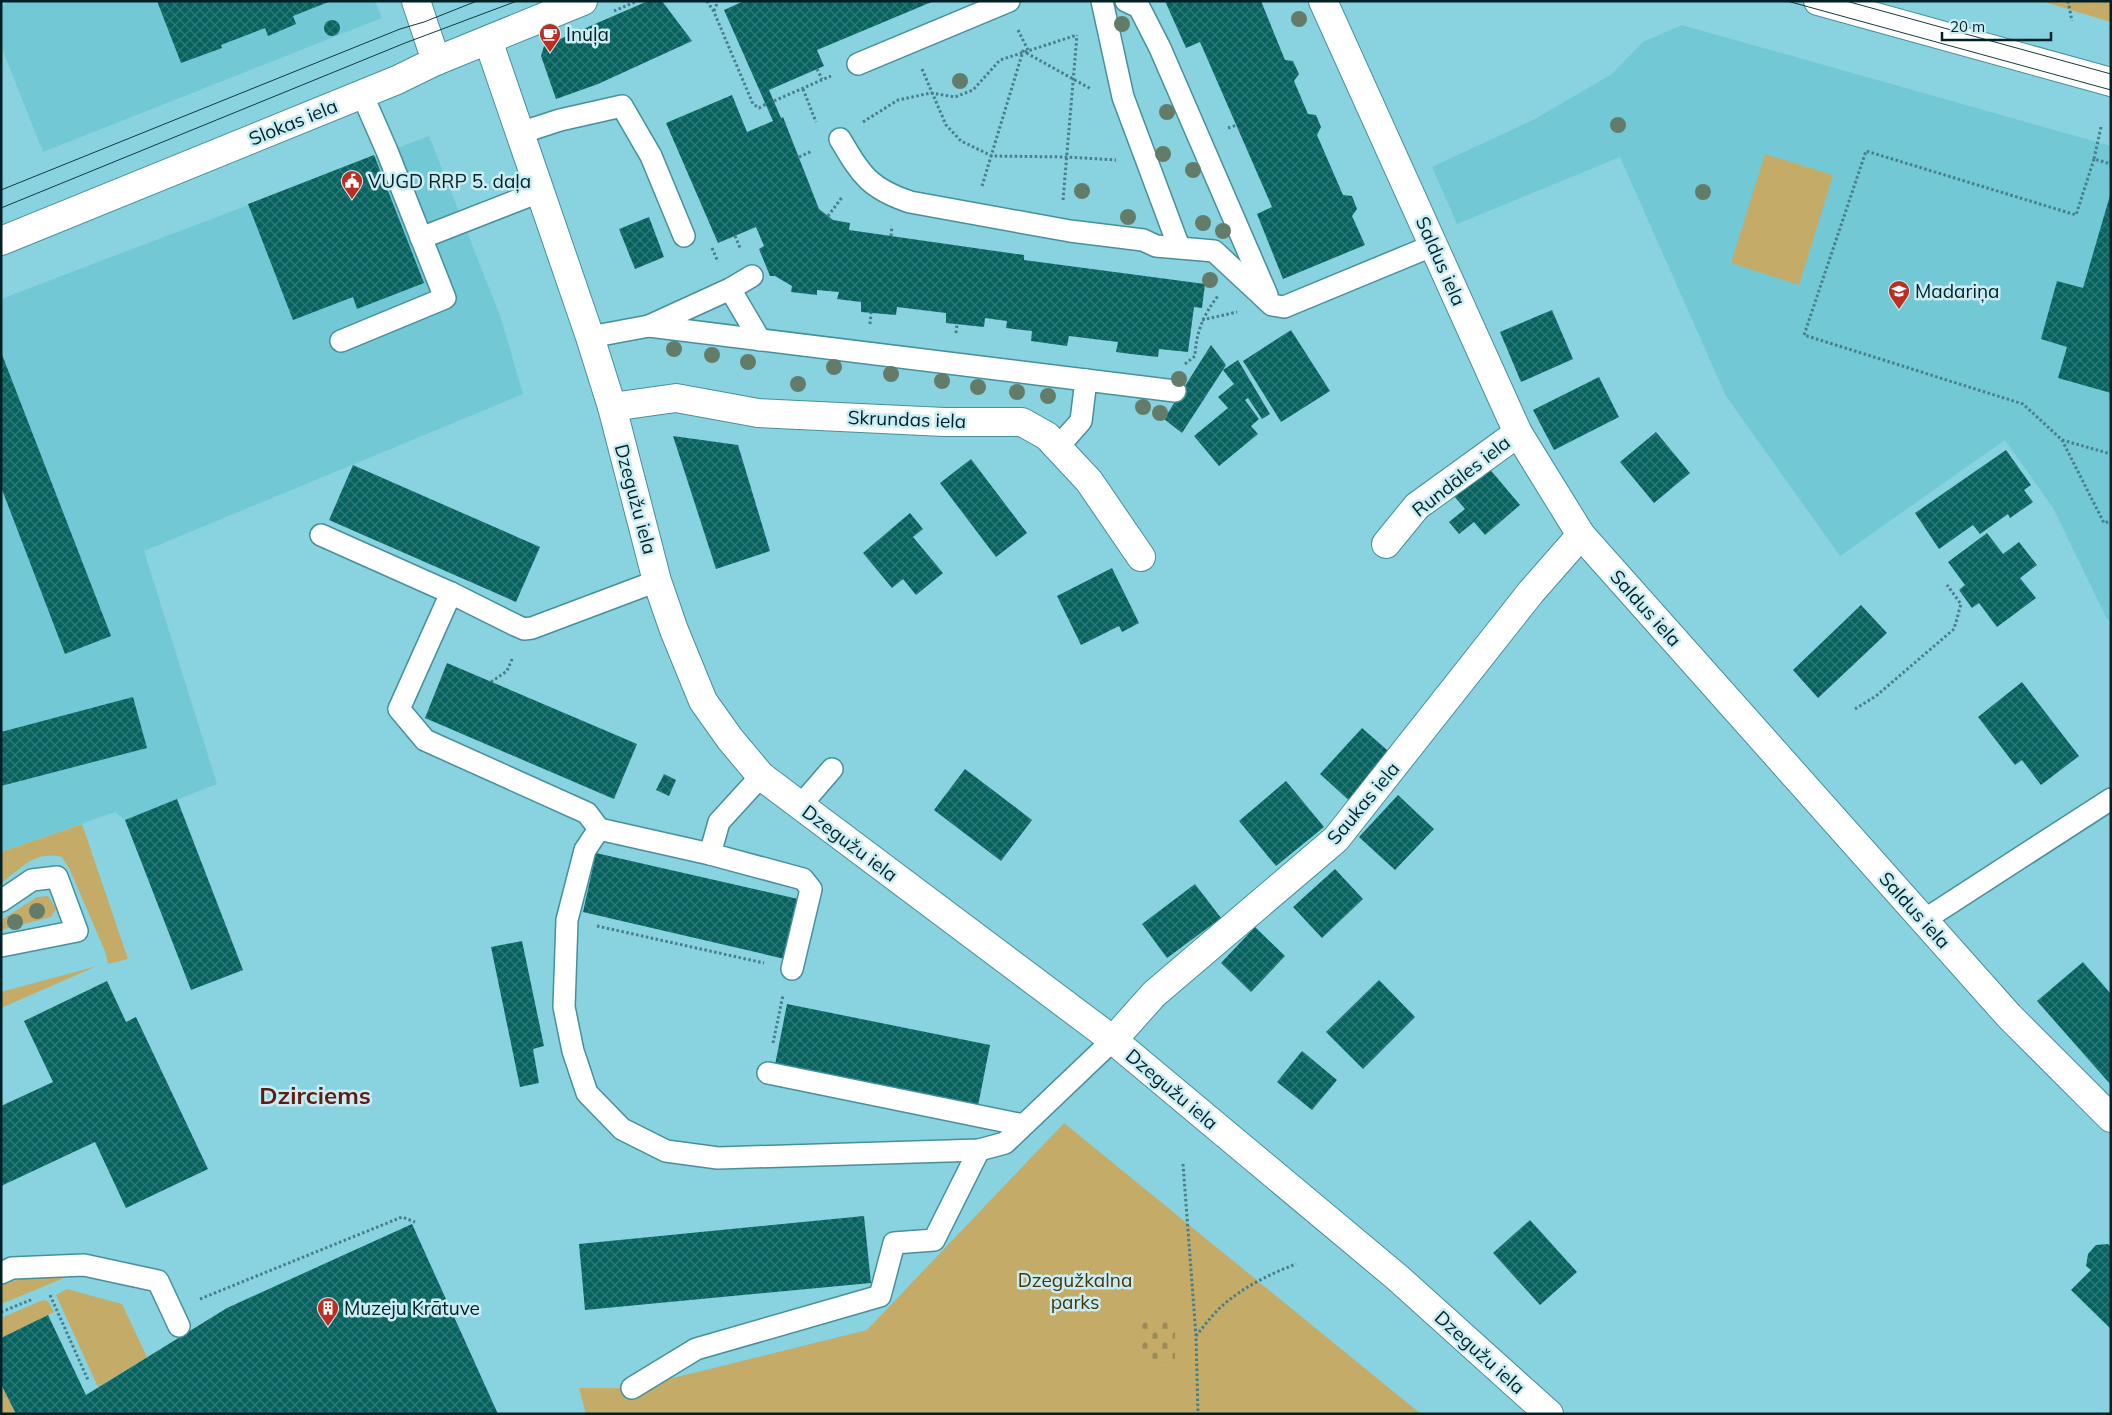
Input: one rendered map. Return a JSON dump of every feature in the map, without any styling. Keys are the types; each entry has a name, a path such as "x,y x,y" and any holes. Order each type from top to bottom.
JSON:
{"street":[{"path":"416,1 436,61"},
{"name":"Slokas iela","path":"1,241 362,94 436,61 583,1"},
{"name":"Saldus iela","path":"1323,1 1518,432 1581,535 2009,1016 2111,1118"},
{"path":"1818,1 1877,9 2111,82"},
{"name":"Dzegužu iela","path":"488,40 590,337 612,407 658,581 674,630 703,700 730,739 761,776 1113,1040 1398,1278 1548,1414"},
{"name":"Skrundas iela","path":"612,407 676,398 758,413 944,422 1022,422 1047,436 1089,481 1141,557"},
{"name":"Rundāles iela","path":"1386,544 1417,506 1518,432"},
{"name":"Saukas iela","path":"1113,1040 1154,994 1336,840 1532,592 1581,535"}],"lane":[{"path":"858,64 1009,1"},
{"path":"1102,1 1123,97 1146,163 1179,247"},
{"path":"1126,1 1139,7 1160,48 1238,231 1272,305"},
{"path":"341,341 445,298 362,94"},
{"path":"520,133 560,120 622,106 651,156 684,236"},
{"path":"840,138 861,174 876,187 910,202 1143,240 1156,246 1214,251 1231,244 1238,231"},
{"path":"421,238 539,192"},
{"path":"1214,251 1272,305 1284,307 1434,245"},
{"path":"590,337 649,326 730,290 752,276"},
{"path":"730,290 760,340"},
{"path":"649,326 1175,390"},
{"path":"1058,447 1081,421 1086,380"},
{"path":"322,534 451,593 524,629 532,628 658,581"},
{"path":"451,593 399,709 425,740 587,813 599,829 710,854 802,879 811,889 792,969"},
{"path":"800,806 832,769"},
{"path":"710,854 719,822 761,776"},
{"path":"1924,920 2111,799"},
{"path":"599,829 585,850 567,920 564,1007 573,1051 588,1093 622,1129 666,1151 718,1158 979,1150 1005,1143 1113,1040"},
{"path":"1,901 32,880 57,877 77,931 1,946"},
{"path":"768,1073 1023,1125"},
{"path":"632,1388 696,1349 880,1296 894,1243 934,1240 979,1150"},
{"path":"1,1273 12,1268 84,1266 158,1281 175,1318"}],"path":[{"path":"707,1 714,12 753,104 759,108 766,104"},
{"path":"714,12 718,1"},
{"path":"2068,1 2072,21"},
{"path":"840,138 898,100 931,93 956,97 973,90 1000,60 1106,24"},
{"path":"1061,228 1077,35"},
{"path":"973,213 1025,51 1021,36"},
{"path":"1025,51 1073,80 1108,97 1123,97"},
{"path":"774,100 858,64"},
{"path":"817,69 822,79"},
{"path":"923,71 946,125 962,141 992,156 1066,157 1146,163"},
{"path":"803,89 820,130"},
{"path":"2101,127 2094,159 2076,215 1866,151 1804,334 2023,404 2062,440 2104,523 2111,521"},
{"path":"2094,159 2111,164"},
{"path":"1196,340 1202,320 1216,298"},
{"path":"2062,440 2111,454"},
{"path":"1855,709 1876,696 1954,629 1961,604 1947,584"},
{"path":"567,920 792,969 782,998 768,1073"},
{"path":"1183,1164 1196,1336 1198,1414"},
{"path":"175,1318 402,1217 415,1222"},
{"path":"1196,1336 1221,1307 1235,1296 1270,1274 1296,1264"},
{"path":"49,1292 88,1380"}],"shaded area":[{"path":"9,1 375,1 382,18 43,152 1,46 1,7"},
{"name":"Madariņa","path":"1682,25 2111,146 2111,622 2106,617 2053,508 2005,440 1840,556 1726,396 1620,157 1457,224 1432,167 1533,120 1612,74 1643,42"},
{"path":"429,136 501,318 523,394 144,551 217,784 125,820 115,812 1,852 1,299"}],"green space":[{"path":"2041,1 2111,1 2111,22"},
{"path":"1765,154 1833,175 1799,285 1731,263"},
{"path":"82,824 128,959 108,964 105,951 70,870 62,857 52,855 36,858 22,866 1,883 1,852"},
{"path":"48,896 56,909 51,917 1,930 1,920 37,897"},
{"path":"97,966 1,1008 1,992"},
{"name":"Dzegužkalna parks","path":"1064,1123 1421,1414 586,1414 579,1388 632,1388 867,1330"},
{"path":"50,1275 64,1278 1,1304 1,1284 30,1277"},
{"path":"67,1289 122,1304 147,1357 98,1387 56,1295"},
{"path":"43,1300 48,1301 54,1312 1,1338 1,1318"},
{"path":"1142,1320 1175,1321 1175,1363 1141,1362"},
{"path":"1,1384 16,1414 1,1414"}],"building":[{"path":"157,1 331,1 293,16 296,24 268,36 265,28 221,45 222,48 181,63"},
{"path":"648,1 662,1 692,41 598,84 556,99 541,56 544,46"},
{"path":"744,1 934,1 817,50 824,66 769,90 781,118 783,117 819,209 833,220 850,223 849,230 1024,255 1024,260 1205,284 1202,308 1194,307 1188,352 1159,349 1158,357 1116,352 1118,342 1069,336 1067,346 1031,341 1032,331 1006,328 1007,321 985,318 984,327 946,323 946,313 897,307 896,315 861,312 861,302 837,299 839,292 817,290 817,295 791,292 792,286 775,276 770,276 759,249 764,246 756,227 718,243 666,123 732,95 747,132 773,121 724,10"},
{"path":"1165,1 1261,1 1285,60 1293,61 1299,74 1294,81 1308,114 1316,115 1321,127 1317,135 1343,195 1352,196 1357,209 1352,216 1365,245 1283,279 1257,214 1272,207 1200,42 1186,48"},
{"path":"329,20 335,20 340,25 338,34 329,36 324,31 324,25"},
{"path":"374,155 424,283 357,309 353,297 293,320 248,204"},
{"path":"2111,192 2111,393 2058,378 2067,347 2041,339 2057,281 2083,288"},
{"path":"649,217 664,257 635,269 619,229"},
{"path":"1552,310 1573,359 1521,382 1500,332"},
{"path":"1291,330 1330,391 1281,422 1243,361"},
{"path":"1211,345 1226,365 1182,433 1164,419"},
{"path":"1,352 111,636 65,654 1,487"},
{"path":"1238,360 1270,414 1262,419 1248,398 1245,400 1259,419 1251,426 1258,434 1219,466 1194,436 1228,408 1218,397 1234,384 1223,370"},
{"path":"1599,377 1619,417 1554,450 1533,410"},
{"path":"1656,432 1690,473 1654,503 1620,462"},
{"path":"673,436 738,445 770,551 716,569"},
{"path":"2006,450 2031,485 2024,490 2033,502 2010,518 2008,514 1980,534 1973,525 1939,549 1915,513"},
{"path":"971,459 1027,533 996,557 940,483"},
{"path":"353,465 540,547 516,602 329,520"},
{"path":"1488,467 1520,505 1485,535 1474,522 1459,534 1449,522 1465,509 1454,496"},
{"path":"910,513 923,529 913,537 943,573 916,595 903,579 892,588 863,553"},
{"path":"1987,533 2003,554 2019,542 2037,565 2020,578 2036,598 1997,627 1979,603 1972,608 1959,590 1965,585 1948,562"},
{"path":"1112,568 1139,623 1122,632 1119,626 1081,645 1057,596"},
{"path":"1861,605 1887,633 1818,698 1793,670"},
{"path":"447,663 637,744 614,799 425,718"},
{"path":"2022,682 2079,756 2041,785 2022,760 2015,765 1978,717"},
{"path":"133,697 147,748 1,786 1,732"},
{"path":"1362,728 1395,757 1353,804 1320,774"},
{"path":"965,769 1032,820 1001,861 934,810"},
{"path":"664,774 676,780 669,796 656,790"},
{"path":"1286,781 1324,827 1276,866 1239,821"},
{"path":"1398,795 1434,829 1395,870 1359,837"},
{"path":"177,799 243,970 191,990 125,820"},
{"path":"596,853 798,899 785,959 583,912"},
{"path":"1335,869 1363,899 1322,938 1293,907"},
{"path":"1195,884 1221,918 1167,958 1142,924"},
{"path":"1255,927 1285,956 1251,992 1221,963"},
{"path":"522,941 544,1046 533,1049 539,1083 520,1087 491,947"},
{"path":"2083,962 2111,994 2111,1085 2037,1001"},
{"path":"1379,980 1415,1017 1363,1069 1326,1032"},
{"path":"107,981 126,1022 136,1017 208,1169 126,1208 95,1142 1,1186 1,1106 53,1082 24,1021"},
{"path":"787,1004 990,1045 978,1106 775,1065"},
{"path":"1302,1051 1337,1080 1312,1110 1277,1082"},
{"path":"864,1216 871,1283 585,1310 579,1244"},
{"path":"1530,1220 1577,1272 1540,1305 1493,1253"},
{"name":"Muzeju Krātuve","path":"412,1224 498,1414 16,1414 1,1384 1,1338 48,1315 86,1395 227,1308"},
{"path":"2108,1244 2111,1247 2111,1329 2071,1290 2091,1270 2086,1266 2088,1254 2096,1245"}],"tram line":[{"path":"1,190 400,29 424,22 477,1"},
{"path":"1,208 405,43 517,1"},
{"path":"1787,1 2111,90"},
{"path":"1846,1 2111,74"}],"place":[{"name":"Inuļa","path":"550,53"},
{"name":"VUGD RRP 5. daļa","path":"352,200"},
{"name":"Madariņa","path":"1899,310"},
{"name":"Muzeju Krātuve","path":"328,1327"}],"district":[{"name":"Dzirciems","path":"315,1095"}]}
